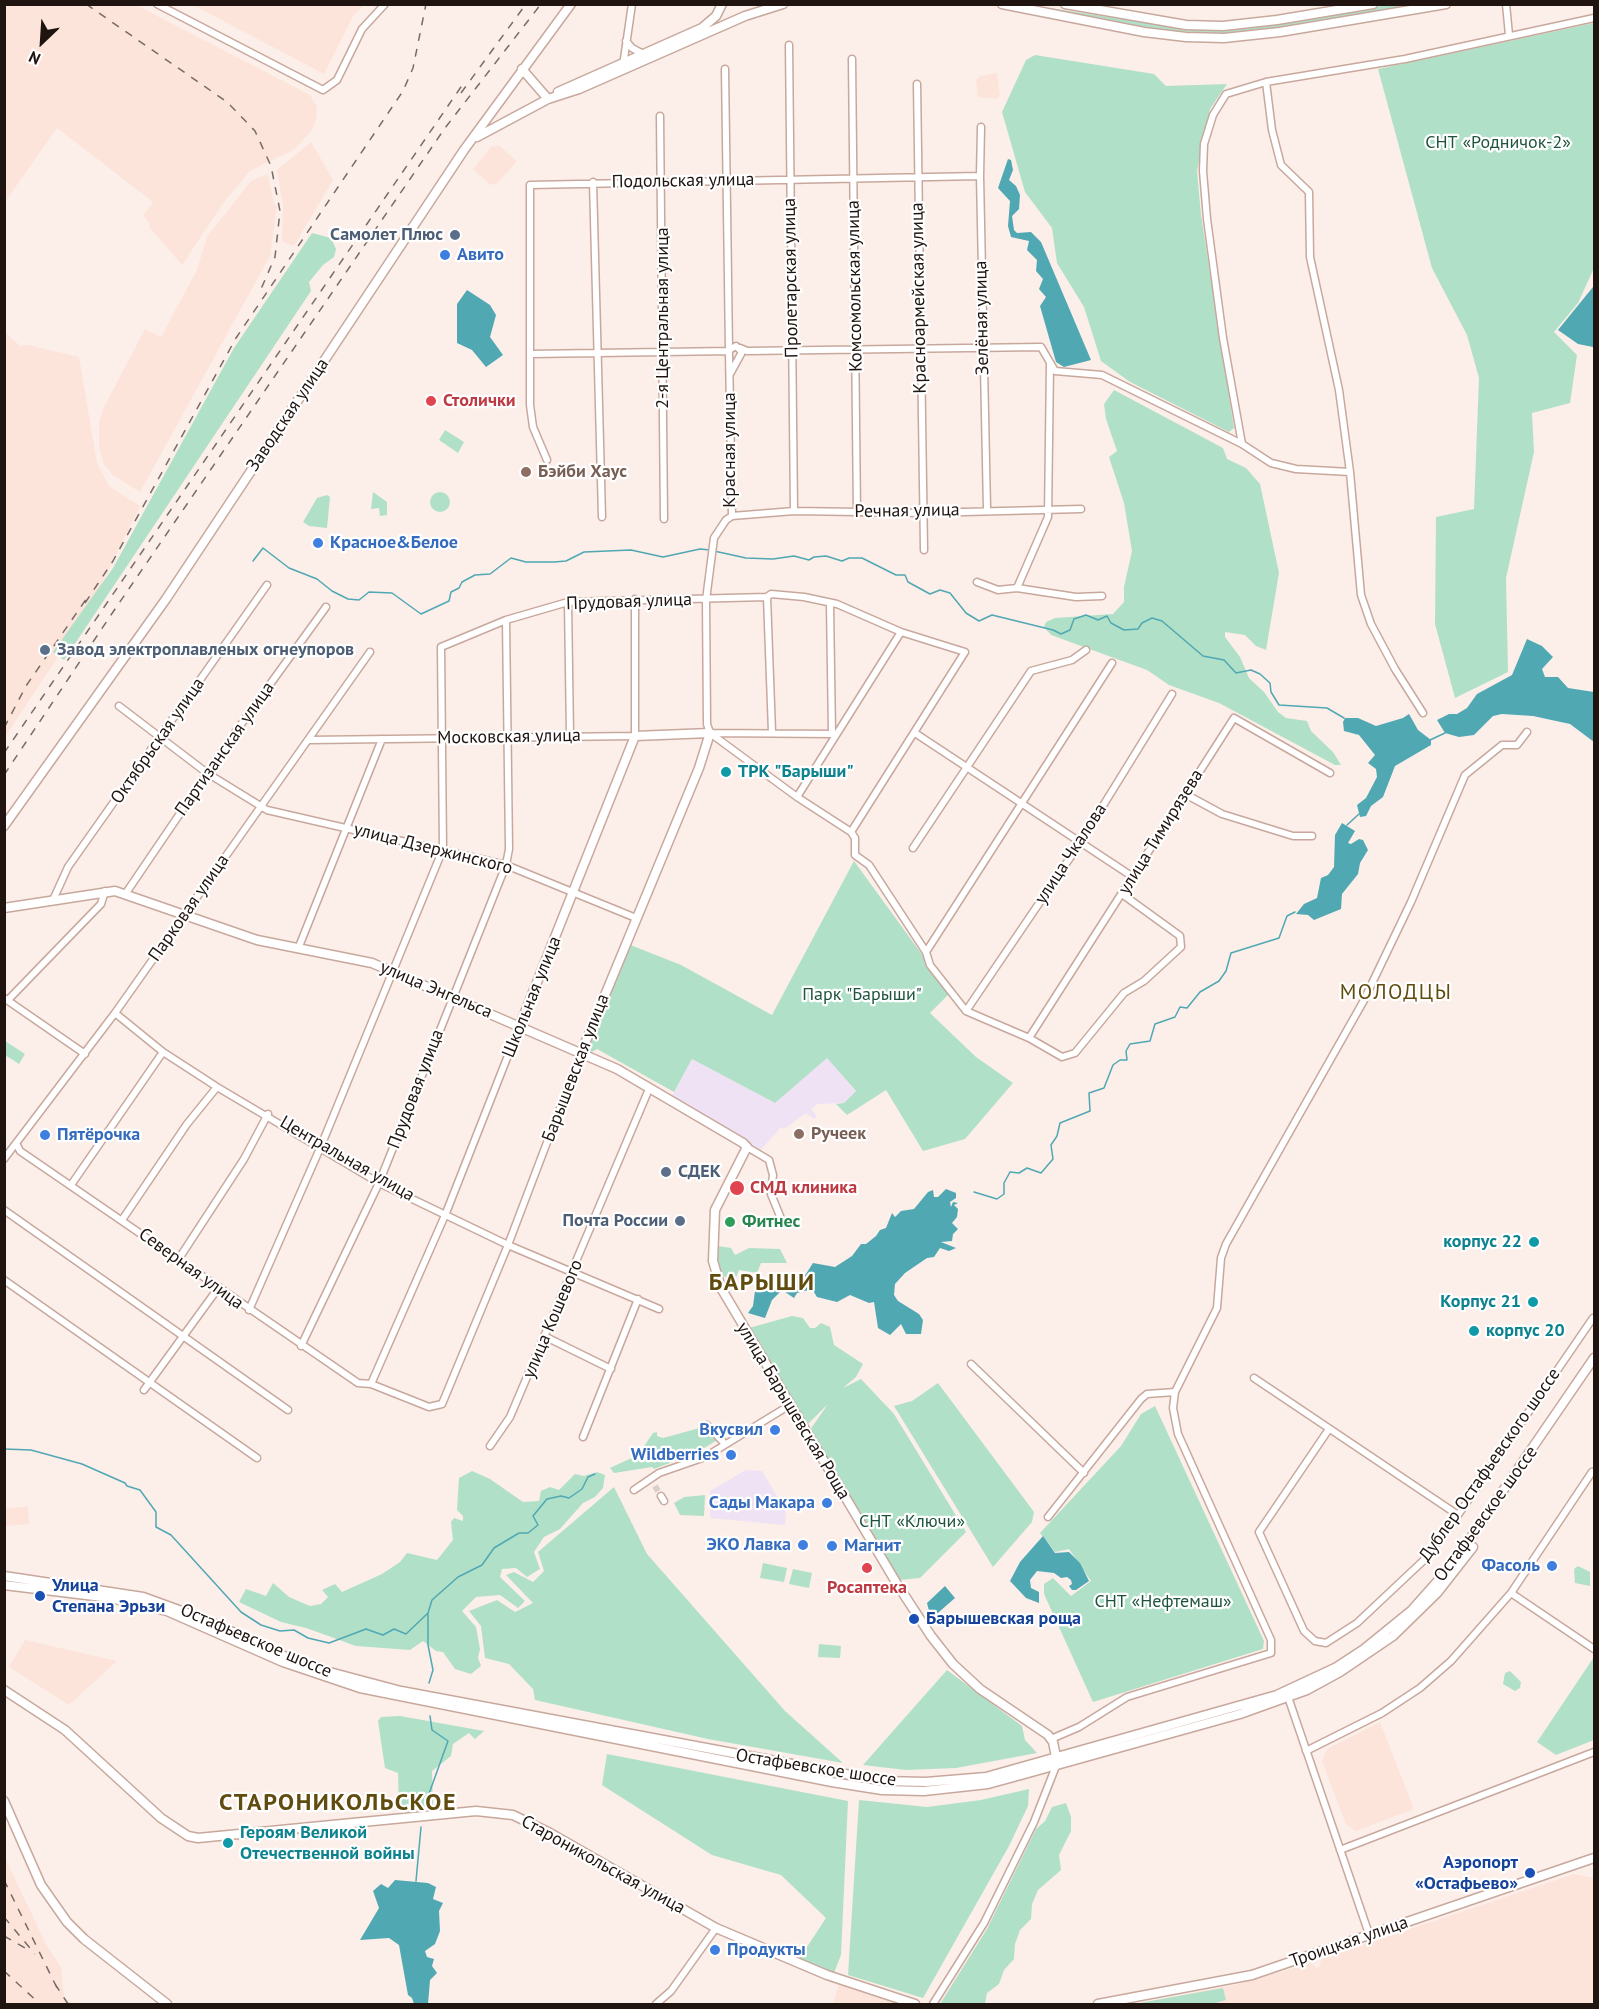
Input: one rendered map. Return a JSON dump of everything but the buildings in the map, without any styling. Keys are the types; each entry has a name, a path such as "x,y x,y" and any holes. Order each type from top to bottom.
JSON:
{"street":[{"path":"157,4 324,90 337,80 362,28 385,4"},
{"name":"Заводская улица","path":"4,826 166,599 464,150 571,4"},
{"path":"623,66 632,4"},
{"path":"623,66 643,54 702,28 716,16 722,4"},
{"path":"464,150 486,130 548,99 745,16 783,4"},
{"path":"1002,4 1144,32 1186,37 1224,38 1280,32 1446,4"},
{"path":"1065,4 1186,25 1223,26 1277,20 1373,4"},
{"path":"1506,4 1509,35"},
{"path":"1242,444 1223,338 1203,171 1204,144 1213,115 1226,94 1266,82 1404,59 1594,18"},
{"path":"626,41 632,48 643,54"},
{"name":"Пролетарская улица","path":"789,45 794,511"},
{"name":"Комсомольская улица","path":"852,59 857,513"},
{"path":"522,69 548,99"},
{"name":"Красная улица","path":"710,734 706,724 706,600 713,544 721,524 732,516 730,376 736,351 729,339 725,69"},
{"path":"1266,82 1272,130 1281,165 1309,192 1310,257 1339,390 1350,472 1361,595 1371,624 1395,669 1423,713"},
{"name":"Красноармейская улица","path":"917,84 916,176 924,550"},
{"name":"2-я Центральная улица","path":"660,116 663,182 664,519"},
{"name":"Зелёная улица","path":"981,127 987,509"},
{"name":"Подольская улица","path":"531,354 530,184 980,176"},
{"path":"593,182 602,517"},
{"path":"547,460 531,415 531,354 1041,347 1055,371 1102,375 1242,444 1271,463 1296,469 1350,472"},
{"name":"Красная улица","path":"730,376 736,351"},
{"path":"1017,588 1048,517 1050,361"},
{"name":"Речная улица","path":"732,516 794,511 925,513 987,509 1048,511 1081,509"},
{"path":"977,582 998,590 1017,588 1076,597 1102,596"},
{"name":"Октябрьская улица","path":"53,900 68,867 267,585"},
{"name":"Прудовая улица","path":"301,1346 379,1183 506,865 509,849 506,620 568,602 635,599 706,600 767,597 771,594 804,597 830,605 837,604 901,632 965,652 915,733"},
{"path":"767,597 772,732"},
{"name":"Школьная улица","path":"371,1384 446,1213 635,736 635,599"},
{"path":"568,602 570,736"},
{"path":"830,605 834,734"},
{"name":"Партизанская улица","path":"126,892 207,772 326,607"},
{"path":"249,1310 321,1146 443,849 441,647 506,620"},
{"path":"798,797 834,734 901,632"},
{"path":"913,848 1031,671 1072,660 1086,650"},
{"name":"Парковая улица","path":"4,1159 10,1149 17,1145 58,1085 85,1054 115,1013 370,652"},
{"path":"926,952 1112,663"},
{"name":"улица Чкалова","path":"966,1011 1080,843 1172,694"},
{"path":"119,706 159,738 259,807"},
{"name":"улица Тимирязева","path":"1029,1038 1234,718 1330,772"},
{"path":"710,734 772,732 834,734"},
{"path":"933,2004 984,1923 1049,1785 1057,1762 1051,1739 1079,1727 1127,1697 1271,1653 1271,1640 1178,1434 1174,1415 1175,1392 1217,1308 1221,1258 1226,1244 1363,1002 1411,902 1465,775 1502,745 1517,745 1527,732"},
{"path":"851,832 915,733 1133,877"},
{"path":"710,734 851,832 855,838 855,855 869,865 926,952 930,965 966,1011 1029,1038 1062,1057 1075,1053 1124,993 1144,981 1181,947 1180,936 1122,894"},
{"name":"Московская улица","path":"309,740 710,734"},
{"name":"Барышевская улица","path":"442,1404 508,1245 581,1053 705,752 710,734"},
{"path":"298,950 345,827 382,739"},
{"path":"1185,794 1222,814 1293,836 1312,836"},
{"name":"улица Дзержинского","path":"259,807 506,865 636,918"},
{"path":"85,1054 6,999 101,904 105,891"},
{"name":"улица Энгельса","path":"4,908 105,891 126,892 257,940 298,950 355,959 392,970 617,1069 769,1160 772,1175 771,1194 780,1216"},
{"name":"Центральная улица","path":"115,1013 163,1052 217,1087 268,1114 379,1183 446,1213 508,1245 574,1271 659,1309"},
{"path":"71,1185 163,1052"},
{"path":"122,1220 187,1124 217,1087"},
{"name":"улица Кошевого","path":"490,1446 510,1417 546,1337 649,1089"},
{"path":"178,1260 244,1160 268,1114"},
{"name":"Северная улица","path":"17,1145 20,1151 358,1383 371,1384 429,1407 442,1404"},
{"name":"улица Барышевская Роща","path":"747,1147 715,1210 713,1261 716,1277 897,1584 942,1650 980,1689 1051,1739"},
{"path":"4,1210 288,1410"},
{"path":"4,1280 257,1458"},
{"path":"144,1390 219,1287"},
{"path":"583,1437 638,1299"},
{"name":"Дублер Остафьевского шоссе","path":"1329,1429 1259,1532 1304,1631 1315,1641 1326,1643 1357,1623 1424,1560 1458,1515 1593,1318"},
{"path":"546,1337 611,1369"},
{"name":"Остафьевское шоссе","path":"1287,1695 1364,1649 1404,1617 1433,1588 1468,1545 1594,1358"},
{"path":"971,1364 1084,1473"},
{"name":"Остафьевское шоссе","path":"4,1576 143,1597 168,1604 284,1656 362,1682 831,1774 893,1782 986,1777 1057,1762 1240,1714 1340,1672 1367,1654 1393,1636 1437,1593 1471,1550 1594,1367"},
{"path":"1254,1378 1458,1515"},
{"path":"1048,1517 1141,1399 1148,1394 1175,1392"},
{"path":"634,1490 659,1473 705,1457 790,1405"},
{"path":"707,1425 725,1444"},
{"path":"1305,1751 1366,1723 1420,1688 1472,1641 1511,1593 1592,1472"},
{"path":"651,1479 655,1486"},
{"name":"Остафьевское шоссе","path":"4,1585 111,1598 167,1611 283,1662 360,1688 832,1782 882,1790 924,1791 988,1784 1039,1771 1057,1762"},
{"path":"1511,1593 1594,1649"},
{"name":"Староникольская улица","path":"4,1690 65,1730 161,1818 188,1836 209,1837 476,1810 499,1812 527,1821 550,1833 716,1928 827,1975 915,2004"},
{"path":"1287,1695 1369,1934"},
{"path":"1340,1850 1594,1752"},
{"path":"1039,1771 1048,1778 1049,1785"},
{"path":"4,1801 33,1869 63,1917 84,1939 167,2004"},
{"name":"Троицкая улица","path":"1098,2004 1252,1974 1594,1858"},
{"path":"656,2004 671,1992 716,1928"}],"shaded area":[{"path":"5,4 136,5 310,95 317,107 316,120 311,131 295,149 250,171 224,202 182,265 149,227 150,224 143,215 153,202 57,128 5,202"},
{"path":"193,5 364,5 353,16 324,74"},
{"path":"997,73 1000,96 996,99 978,97 976,80 980,76"},
{"path":"311,142 333,180 294,246 282,241 283,205 277,170"},
{"path":"498,145 517,161 498,183 490,185 473,169 491,147"},
{"path":"268,174 274,204 277,206 270,256 140,492 113,475 104,465 99,447 99,422 104,407 145,329 161,337 197,270 207,237 251,181"},
{"path":"5,332 20,346 27,345 79,357 97,463 109,486 140,506 89,610 5,737"},
{"path":"827,1057 856,1092 844,1103 817,1104 811,1109 817,1116 814,1119 806,1113 784,1129 781,1127 761,1150 672,1096 692,1059 775,1103"},
{"path":"746,1470 762,1471 786,1511 785,1525 710,1518 710,1491"},
{"path":"28,1507 29,1524 5,1526 5,1508"},
{"path":"25,1640 117,1661 69,1705 9,1667"},
{"path":"1380,1722 1414,1809 1356,1831 1346,1824 1322,1761 1327,1749"},
{"path":"5,1858 47,1946 61,1967 64,1996 72,2004 11,2004 5,2001"},
{"path":"1574,1874 1594,1878 1594,2004 1134,2004 1235,1985 1311,1963 1316,1968 1320,1967 1321,1959"},
{"path":"839,1983 898,2004 833,2004"}],"green space":[{"path":"1030,5 1161,25 1202,27 1316,17 1387,5 1427,5 1280,29 1224,34 1161,30"},
{"name":"СНТ «Родничок-2»","path":"1594,23 1594,268 1578,303 1554,332 1577,355 1570,403 1532,413 1534,452 1506,578 1508,672 1455,698 1435,624 1436,517 1474,509 1479,378 1467,335 1432,268 1378,69"},
{"path":"1035,55 1154,74 1166,86 1227,84 1210,109 1197,171 1201,215 1234,428 1229,432 1130,382 1101,361 1084,307 1057,263 1052,228 1025,192 1002,112 1026,60"},
{"path":"312,233 331,238 336,249 334,257 323,265 309,282 311,291 64,660 53,652 113,568 234,348"},
{"path":"1114,390 1223,448 1227,459 1246,468 1260,484 1279,573 1266,650 1256,646 1245,635 1225,632 1225,637 1240,657 1249,678 1264,692 1278,712 1286,718 1307,721 1311,731 1333,752 1341,765 1335,765 1219,703 1169,685 1147,670 1051,635 1044,627 1046,622 1055,618 1113,614 1124,602 1124,587 1132,551 1124,503 1109,457 1117,451 1106,419 1104,404"},
{"path":"445,430 464,442 458,453 439,440"},
{"path":"373,492 387,502 387,515 380,516 379,508 371,509"},
{"path":"436,492 444,492 450,498 450,506 444,512 436,512 430,506 430,498"},
{"path":"327,495 330,497 327,528 309,526 303,522 317,498"},
{"name":"Парк \"Барыши\"","path":"854,861 950,993 930,1013 976,1057 1013,1083 965,1139 923,1151 886,1090 847,1115 836,1104 844,1103 856,1091 827,1058 775,1103 692,1059 674,1092 597,1049 592,1052 585,1049 628,944 681,965 772,1015"},
{"path":"5,1041 25,1054 19,1064 5,1055"},
{"path":"718,1246 731,1248 735,1255 749,1248 780,1249 787,1263 761,1263 757,1273 739,1270 735,1280 736,1288 732,1289 728,1279 719,1273 716,1260"},
{"name":"СНТ «Ключи»","path":"792,1316 803,1318 810,1328 815,1328 821,1323 830,1327 834,1345 863,1364 856,1377 843,1388 861,1379 894,1414 966,1532 920,1578 899,1580 810,1430 828,1404 808,1424 749,1328"},
{"path":"938,1383 1034,1512 1032,1522 993,1567 894,1406 912,1401"},
{"name":"СНТ «Нефтемаш»","path":"1155,1406 1264,1641 1263,1649 1093,1702 1044,1594 1044,1584 1053,1578 1071,1596 1091,1581 1069,1549 1055,1552 1040,1533 1121,1446 1141,1414"},
{"path":"707,1426 719,1439 696,1453 654,1469 652,1467 614,1473 610,1468 638,1455 653,1433 657,1432 657,1436 663,1438"},
{"path":"472,1471 490,1479 523,1502 539,1501 541,1491 550,1487 559,1490 575,1474 584,1476 597,1472 605,1475 603,1488 595,1497 583,1503 560,1529 544,1537 534,1552 540,1569 527,1577 516,1568 502,1569 500,1577 525,1601 518,1608 500,1595 476,1597 462,1611 476,1627 480,1649 478,1658 481,1666 471,1674 455,1669 443,1652 436,1651 423,1641 410,1650 356,1646 306,1628 281,1622 239,1602 246,1589 266,1596 273,1583 289,1597 310,1606 321,1604 328,1597 322,1590 335,1584 342,1592 382,1574 400,1562 407,1553 437,1560 453,1540 451,1522 454,1518 463,1521 463,1516 457,1510 459,1478"},
{"path":"614,1487 647,1554 785,1711 843,1763 708,1739 535,1700 533,1689 509,1664 485,1658 481,1626 469,1611 497,1600 515,1612 533,1603 506,1575 514,1572 533,1582 544,1571 538,1552"},
{"path":"705,1495 704,1516 680,1515 674,1503 684,1497"},
{"path":"763,1563 787,1568 784,1582 760,1578"},
{"path":"1578,1566 1590,1572 1590,1586 1575,1583 1574,1569"},
{"path":"793,1569 812,1573 809,1588 789,1584"},
{"path":"819,1644 841,1646 840,1658 818,1657"},
{"path":"1594,1657 1594,1740 1556,1755 1537,1742"},
{"path":"947,1670 1022,1726 1025,1740 1037,1753 956,1768 906,1770 863,1765"},
{"path":"1510,1671 1521,1682 1520,1688 1515,1691 1503,1684 1505,1673"},
{"path":"400,1716 484,1731 475,1739 469,1733 453,1744 451,1756 432,1771 433,1807 407,1812 399,1810 398,1773 385,1768 378,1721 381,1717"},
{"path":"607,1754 848,1801 841,1955 834,1973 799,1959 826,1918 781,1875 712,1855 602,1785"},
{"path":"1029,1789 1028,1806 1009,1846 923,1998 848,1975 859,1800 927,1807 981,1800"},
{"path":"1066,1803 1071,1817 1071,1831 1059,1855 1061,1870 1038,1890 1032,1904 1031,1919 1020,1930 1015,1944 1014,1959 1004,1970 999,1984 987,1993 985,2004 940,2004 987,1929 1036,1829 1045,1821 1052,1807"},
{"path":"1223,1988 1226,2000 1212,2004 1134,2004"}],"water":[{"path":"1008,159 1011,160 1013,170 1009,180 1016,186 1020,195 1019,209 1012,216 1014,230 1017,233 1031,232 1041,242 1091,360 1064,367 1056,362 1040,306 1046,297 1039,289 1043,279 1036,271 1037,260 1027,250 1029,241 1011,237 1008,226 1010,201 998,188"},
{"path":"1594,281 1593,347 1578,344 1558,330 1593,287"},
{"path":"467,290 490,305 496,315 490,337 503,355 486,367 472,350 457,343 457,304"},
{"path":"1527,639 1542,646 1553,657 1542,669 1545,677 1558,677 1568,688 1594,692 1594,742 1570,724 1533,716 1502,714 1493,716 1474,735 1459,737 1445,733 1437,720 1449,714 1457,714 1467,708 1477,694 1512,675"},
{"path":"1409,714 1418,730 1431,740 1431,745 1395,766 1383,797 1371,806 1366,816 1360,817 1357,805 1366,798 1377,777 1376,769 1368,763 1375,755 1359,735 1344,731 1343,722 1345,718 1358,718 1376,726"},
{"path":"1342,823 1355,831 1348,843 1363,840 1368,850 1360,863 1358,874 1342,894 1341,909 1314,920 1308,915 1296,914 1304,904 1317,898 1321,878 1328,875 1334,867 1335,835"},
{"path":"946,1189 956,1193 956,1198 950,1202 951,1207 953,1202 958,1203 954,1205 958,1209 957,1217 952,1223 958,1229 953,1234 952,1241 941,1242 956,1248 949,1251 940,1248 934,1257 927,1258 905,1273 895,1284 894,1295 898,1301 919,1314 923,1320 921,1334 906,1334 901,1324 890,1335 878,1328 874,1302 869,1303 850,1295 837,1302 817,1297 812,1289 797,1293 794,1298 782,1290 772,1300 765,1318 748,1313 753,1306 755,1291 763,1281 787,1274 804,1277 813,1263 835,1267 852,1256 861,1244 866,1244 880,1230 886,1228 892,1213 895,1217 901,1211 914,1209 928,1192 933,1190 934,1197 938,1197"},
{"path":"1043,1536 1055,1553 1069,1552 1080,1563 1089,1581 1076,1590 1072,1590 1069,1586 1072,1584 1071,1580 1067,1577 1061,1578 1054,1573 1037,1571 1030,1580 1031,1588 1039,1592 1039,1603 1026,1598 1010,1581 1020,1562"},
{"path":"945,1586 955,1598 931,1619 927,1603"},
{"path":"395,1880 428,1883 436,1887 433,1899 443,1903 439,1911 440,1931 435,1944 425,1951 427,1957 434,1959 432,1966 437,1973 430,1980 428,2004 414,2004 408,1995 399,1945 389,1938 360,1940 379,1908 373,1891 381,1884 388,1888"}],"waterway":[{"path":"253,561 263,548 289,568 317,579 332,591 348,599 359,600 369,592 392,593 421,614 449,601 451,592 459,588 462,582 475,575 490,574 511,558 526,562 554,562 566,561 584,552 631,550 663,557 700,549 710,550"},
{"path":"714,551 746,558 773,559 794,556 809,560 826,556 842,561 849,558 862,558 896,575 905,575 908,582 930,594 940,590 950,593 966,613 979,621 992,615 1061,634 1070,630 1074,619 1086,615 1098,620 1107,616 1111,623 1124,630 1138,629 1142,623 1152,618 1162,621 1203,656 1224,660 1236,673 1251,670 1260,674 1270,683 1271,692 1279,705 1327,708 1344,718"},
{"path":"1430,740 1445,733"},
{"path":"1347,825 1359,814"},
{"path":"974,1192 997,1199 1004,1194 1004,1183 1010,1172 1019,1173 1027,1168 1041,1173 1053,1159 1051,1145 1057,1136 1060,1123 1090,1111 1089,1093 1104,1088 1113,1065 1120,1060 1127,1060 1126,1051 1130,1044 1150,1041 1155,1024 1175,1017 1180,1007 1187,1008 1200,992 1219,981 1226,971 1231,953 1279,938 1287,916 1295,912"},
{"path":"4,1449 31,1450 82,1464 140,1490 156,1512 156,1527 171,1535 241,1612 261,1625 280,1631 294,1630 308,1638 329,1643 366,1629 383,1635 394,1629 406,1634 428,1613"},
{"path":"429,1683 433,1670 428,1645 428,1613 432,1600 458,1577 482,1565 494,1548 519,1533 528,1533 538,1525 533,1516 547,1499 561,1496 569,1498 582,1489 588,1477 595,1474"},
{"path":"426,1802 448,1741 432,1730 430,1716"},
{"path":"416,1881 421,1827"}],"tunnel":[{"path":"655,1486 661,1496"}],"railway":[{"path":"86,4 227,102 255,131 271,166 280,211 275,257 261,289"},
{"path":"85,603 113,561 236,338 403,91 413,68 426,4"},
{"path":"461,93 526,4"},
{"path":"4,775 445,128 541,4"},
{"path":"4,753 463,84"},
{"path":"4,728 26,686 89,595"},
{"path":"4,1880 58,1990"},
{"path":"4,1917 35,1954"},
{"path":"4,1936 25,1948"},
{"path":"4,1971 40,2004"},
{"path":"55,1984 68,2004"}],"place":[{"name":"Самолет Плюс","path":"455,235"},
{"name":"Авито","path":"445,255"},
{"name":"Столички","path":"431,401"},
{"name":"Бэйби Хаус","path":"526,472"},
{"name":"Красное&Белое","path":"318,543"},
{"name":"Завод электроплавленых огнеупоров","path":"45,650"},
{"name":"ТРК \"Барыши\"","path":"726,772"},
{"name":"Ручеек","path":"799,1134"},
{"name":"Пятёрочка","path":"45,1135"},
{"name":"СДЕК","path":"666,1172"},
{"name":"СМД клиника","path":"737,1188"},
{"name":"Почта России","path":"680,1221"},
{"name":"Фитнес","path":"730,1222"},
{"name":"корпус 22","path":"1534,1242"},
{"name":"Корпус 21","path":"1533,1302"},
{"name":"корпус 20","path":"1474,1331"},
{"name":"Вкусвил","path":"775,1430"},
{"name":"Wildberries","path":"731,1455"},
{"name":"Сады Макара","path":"827,1503"},
{"name":"ЭКО Лавка","path":"803,1545"},
{"name":"Магнит","path":"832,1546"},
{"name":"Фасоль","path":"1552,1566"},
{"name":"Росаптека","path":"867,1568"},
{"name":"Улица Степана Эрьзи","path":"40,1596"},
{"name":"Барышевская роща","path":"914,1619"},
{"name":"Героям Великой Отечественной войны","path":"228,1843"},
{"name":"Аэропорт «Остафьево»","path":"1530,1873"},
{"name":"Продукты","path":"715,1950"}],"district":[{"name":"МОЛОДЦЫ","path":"1396,993"},
{"name":"БАРЫШИ","path":"762,1283"},
{"name":"СТАРОНИКОЛЬСКОЕ","path":"338,1803"}]}
